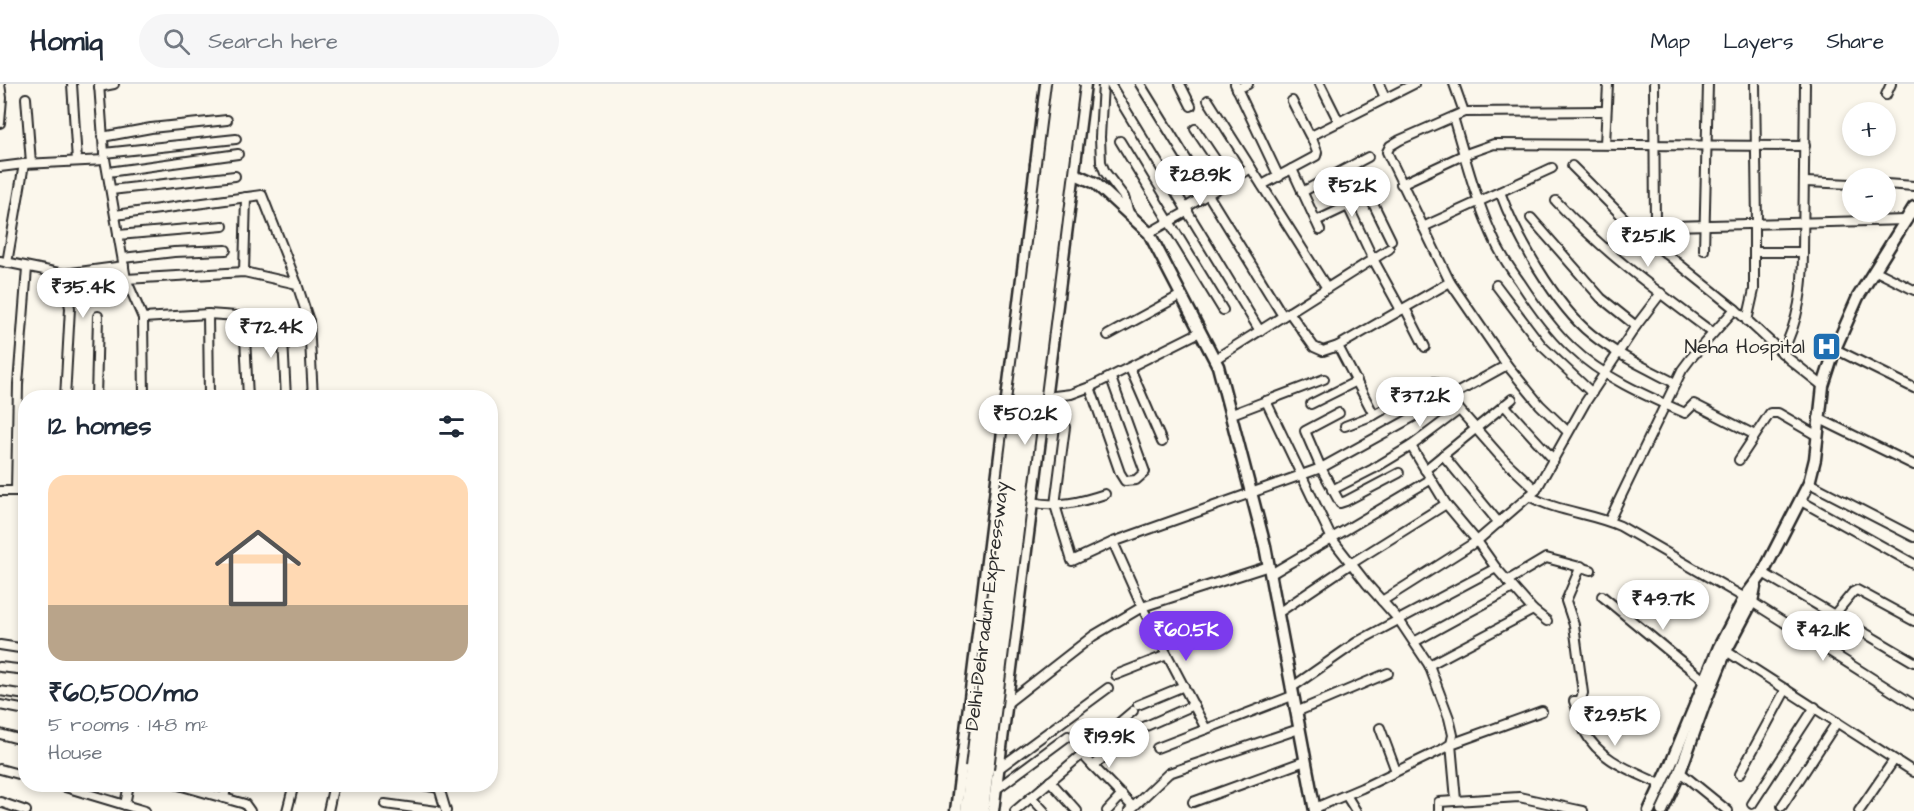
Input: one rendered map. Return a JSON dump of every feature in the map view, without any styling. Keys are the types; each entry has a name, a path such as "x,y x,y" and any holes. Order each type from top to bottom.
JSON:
{"highway":[{"name":"Delhi-Dehradun Expressway","path":"991,810 986,769 1059,84"},
{"name":"Delhi-Dehradun Expressway","path":"968,811 986,769 1072,84"}],"street":[{"path":"0,84 0,123"},
{"path":"72,84 77,161"},
{"path":"114,84 99,85 102,137 126,279 143,318 144,390"},
{"path":"956,811 1046,84"},
{"path":"991,810 995,790 986,769 1006,704 1078,175 1085,84"},
{"path":"1103,84 1101,162 1105,172 1124,197 1130,215"},
{"path":"1110,84 1260,331"},
{"path":"1140,84 1286,314 1318,351 1338,346 1450,282"},
{"path":"1180,84 1191,106"},
{"path":"1248,84 1236,87 1279,177"},
{"path":"1320,84 1339,122"},
{"path":"1379,84 1385,98"},
{"path":"1310,136 1414,84"},
{"path":"1454,84 1464,112"},
{"path":"1605,144 1608,84"},
{"path":"1654,84 1655,226"},
{"path":"1704,250 1708,84"},
{"path":"1747,321 1753,299 1756,224 1755,84"},
{"path":"1782,353 1795,324 1800,305 1805,182 1805,84"},
{"path":"1886,95 1891,84"},
{"path":"26,98 27,164 3,262 64,274 174,252 226,249"},
{"path":"1208,100 1327,288"},
{"path":"1262,185 1317,155 1292,101"},
{"path":"1568,432 1540,405 1507,365 1450,282 1401,183 1388,155 1388,149 1415,133 1464,112 1606,111"},
{"path":"1453,117 1479,202 1500,252 1537,309 1572,348 1605,374 1665,404 1686,413 1694,404 1755,435"},
{"path":"102,137 151,128 227,120"},
{"path":"1195,129 1230,181"},
{"path":"0,167 77,161 236,139"},
{"path":"1120,141 1223,310"},
{"path":"1401,183 1463,155 1494,144 1805,146"},
{"path":"108,172 238,154"},
{"path":"1302,192 1368,157"},
{"path":"1036,164 1078,175 1095,183 1149,233 1215,359 1224,383 1270,570 1315,809 1451,744 1542,711"},
{"path":"1572,166 1633,227 1735,309 1782,353 1823,386"},
{"path":"1149,233 1170,222 1208,194 1251,168"},
{"path":"1423,227 1552,168"},
{"path":"1292,170 1320,230"},
{"path":"111,190 235,176"},
{"path":"1805,182 1842,184"},
{"path":"1896,185 1914,186"},
{"path":"1500,192 1516,230 1568,312 1590,334 1618,354 1675,383"},
{"path":"1215,359 1373,259 1390,244 1373,194 1316,221"},
{"path":"116,215 262,195 309,321 313,390"},
{"path":"244,272 246,197"},
{"path":"1556,201 1575,222 1616,259 1713,333"},
{"path":"1348,206 1373,259 1425,347"},
{"path":"1649,811 1704,683 1809,483 1815,459 1823,386 1835,349 1858,297 1914,207"},
{"path":"1531,218 1600,298 1636,326"},
{"path":"1633,227 1907,220"},
{"path":"118,235 223,226"},
{"path":"1755,252 1803,252"},
{"path":"0,491 16,491 18,384 27,268"},
{"path":"1874,270 1914,290"},
{"path":"126,279 244,272 297,284"},
{"path":"64,274 70,308 65,390"},
{"path":"1496,285 1542,346 1592,393"},
{"path":"1382,601 1477,541 1536,490 1592,393 1636,326 1661,293"},
{"path":"1108,335 1181,295"},
{"path":"1609,521 1675,383 1691,358 1735,309"},
{"path":"143,318 208,314 309,321"},
{"path":"208,314 209,390"},
{"path":"96,390 98,316"},
{"path":"244,316 248,390"},
{"path":"282,319 286,390"},
{"path":"1048,397 1090,387 1200,332"},
{"path":"1338,346 1374,415"},
{"path":"1835,349 1914,388"},
{"path":"1065,427 1050,505 1072,561 1113,542 1322,468 1507,365"},
{"path":"1130,368 1162,442"},
{"path":"1090,387 1120,473 1125,481 1140,478 1145,472 1111,378"},
{"path":"1232,414 1324,379"},
{"path":"1311,404 1357,381"},
{"path":"1345,426 1374,415 1432,382 1438,383 1500,456 1536,490"},
{"path":"1425,470 1512,399"},
{"path":"1266,401 1332,539 1398,620 1429,665 1453,735 1451,744 1456,800"},
{"path":"1504,405 1554,460"},
{"path":"1332,490 1411,446 1459,410"},
{"path":"1740,460 1768,416 1774,412 1816,435"},
{"path":"1339,413 1306,429 1338,501 1342,503 1399,473"},
{"path":"1818,418 1914,465"},
{"path":"1411,446 1446,504 1496,568 1533,610 1547,621"},
{"path":"1443,455 1499,523"},
{"path":"1006,704 1104,628 1142,607 1270,570 1332,539 1430,480"},
{"path":"1809,483 1914,537"},
{"path":"1032,502 1050,505 1073,503 1105,494"},
{"path":"1529,496 1560,509 1609,521 1749,599 1914,705"},
{"path":"1801,501 1914,564"},
{"path":"1278,613 1446,504"},
{"path":"1113,542 1142,607 1206,729"},
{"path":"1414,642 1510,584 1546,558 1591,570"},
{"path":"1581,566 1566,601 1574,625 1583,693 1580,701 1574,701 1586,733 1596,747 1608,758 1662,785"},
{"path":"1157,748 1292,692 1357,642 1496,568"},
{"path":"1763,573 1914,662"},
{"path":"1834,615 1857,590 1914,621"},
{"path":"1602,596 1699,676 1704,683"},
{"path":"1429,665 1533,610"},
{"path":"0,645 18,648"},
{"path":"1723,649 1914,772"},
{"path":"1662,811 1680,772 1723,649"},
{"path":"1116,675 1167,655"},
{"path":"0,667 18,669"},
{"path":"1296,712 1388,673"},
{"path":"1015,811 1136,708 1184,686"},
{"path":"986,769 1108,688"},
{"path":"1740,774 1786,689"},
{"path":"0,691 18,694"},
{"path":"0,705 18,708"},
{"path":"1092,766 1137,730 1194,705"},
{"path":"1752,804 1815,707"},
{"path":"1782,806 1837,722"},
{"path":"1380,728 1396,771"},
{"path":"1082,754 1122,795 1131,809 1169,773 1299,729"},
{"path":"0,734 18,739"},
{"path":"995,790 1068,736"},
{"path":"1859,811 1894,760"},
{"path":"1193,802 1305,761"},
{"path":"0,769 18,774"},
{"path":"1680,772 1728,811"},
{"path":"1050,781 1077,811"},
{"path":"81,792 145,811"},
{"path":"124,805 127,792"},
{"path":"202,792 245,804 250,811"},
{"path":"224,798 225,792"},
{"path":"287,811 292,792"},
{"path":"328,811 332,792"},
{"path":"440,792 446,811"},
{"path":"1107,811 1122,795"},
{"path":"1346,795 1356,811"},
{"path":"1439,811 1438,802 1519,796 1583,811"},
{"path":"1031,797 1044,811"},
{"path":"0,802 26,811"},
{"path":"385,804 437,811"}],"place":[{"name":"Neha Hospital","path":"1826,347"}]}
